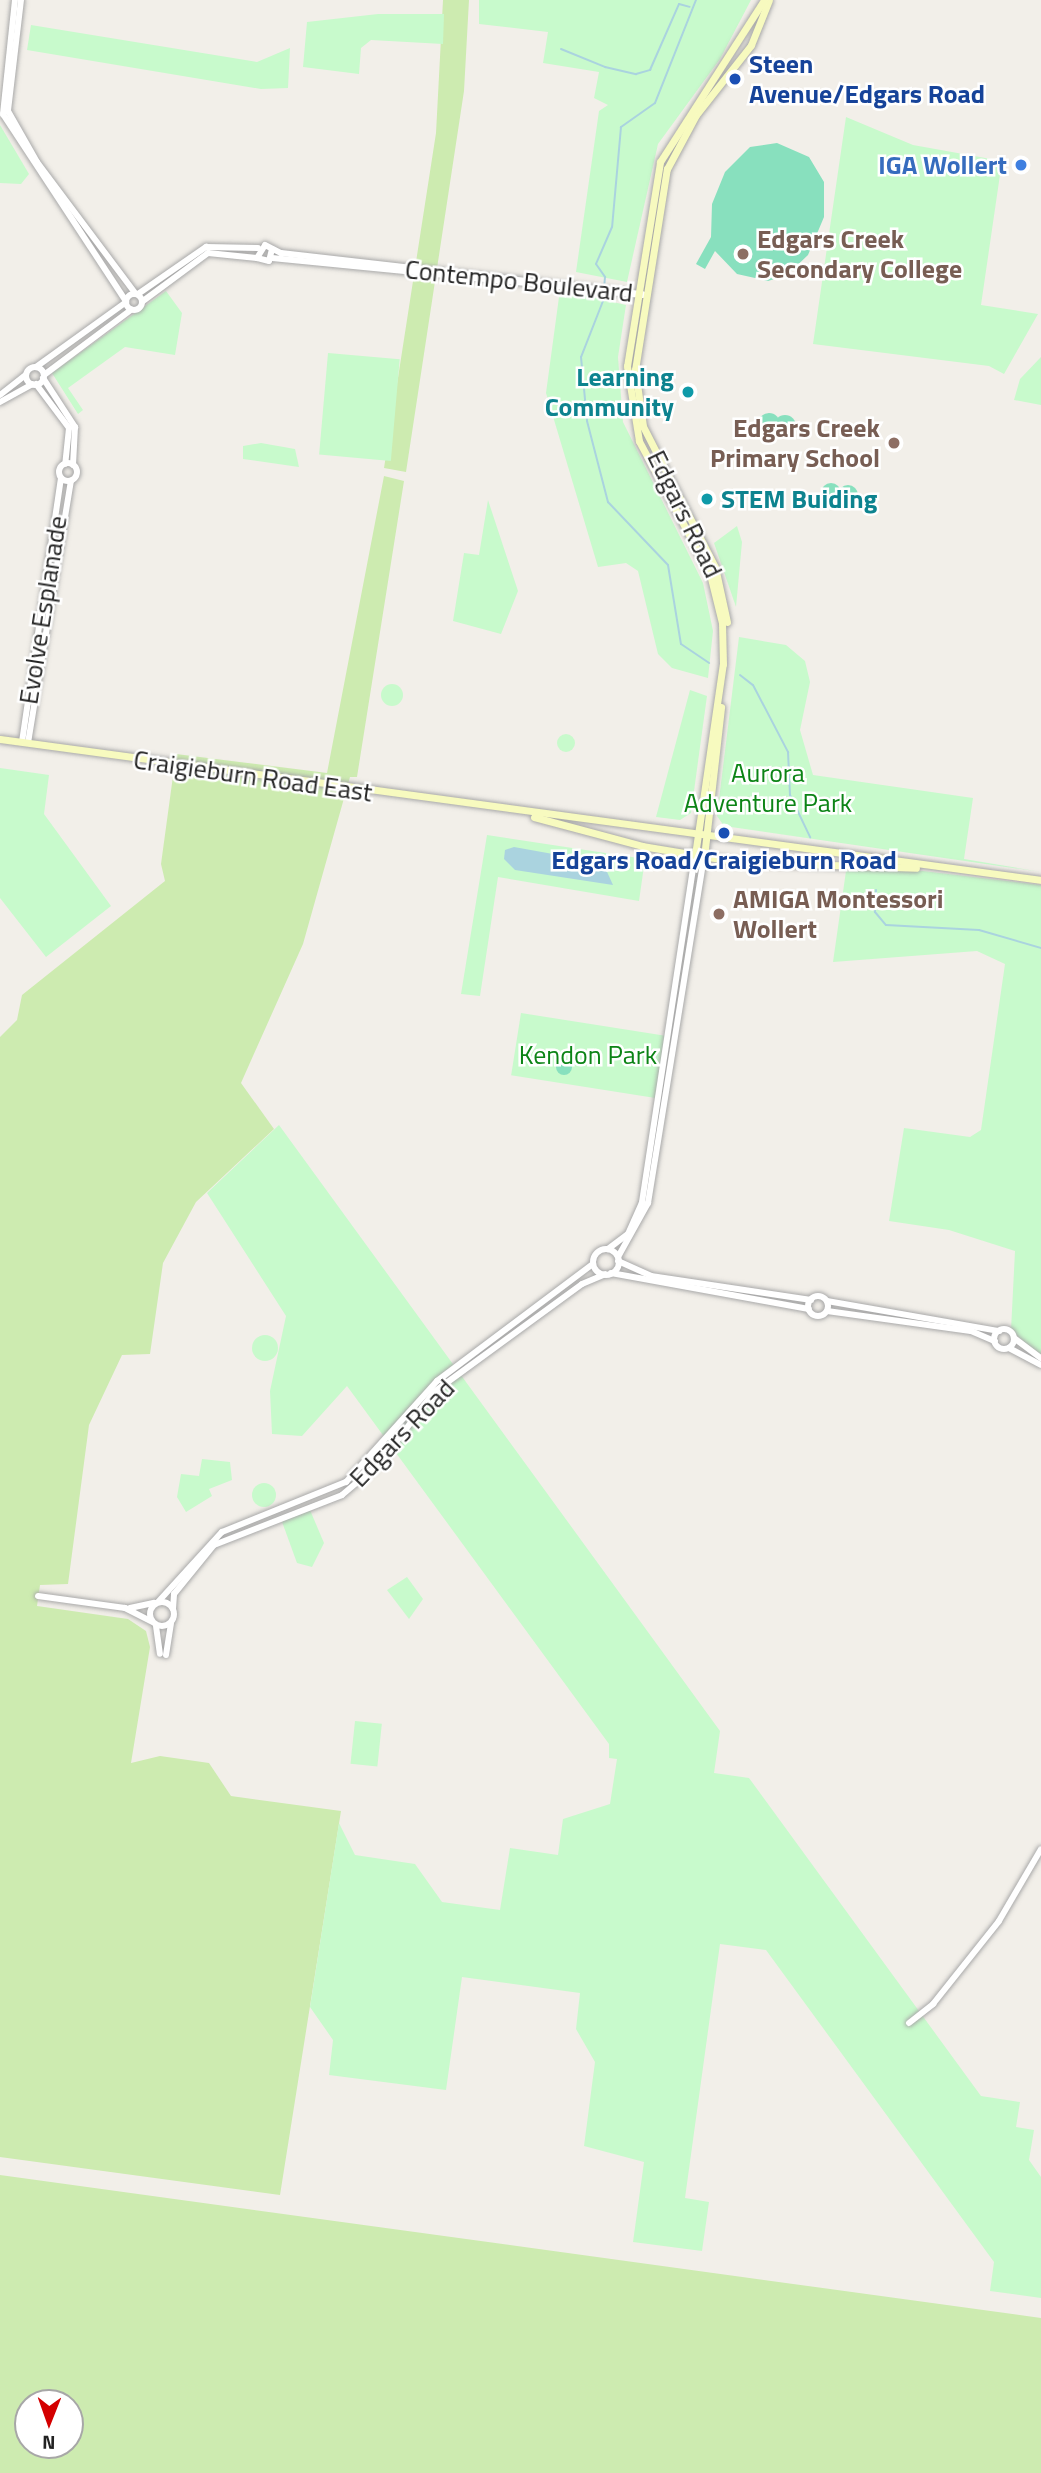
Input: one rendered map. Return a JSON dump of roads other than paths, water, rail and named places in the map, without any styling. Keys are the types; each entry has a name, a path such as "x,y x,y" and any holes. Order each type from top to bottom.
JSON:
{"main road":[{"name":"Edgars Road","path":"699,856 727,663 726,611 715,567 639,411 635,370 640,294 660,162 689,110 747,43 766,0"},
{"name":"Craigieburn Road East","path":"0,739 505,811 1041,880"},
{"name":"Craigieburn Road East","path":"505,811 699,856 792,867 944,869"}],"street":[{"path":"15,0 3,114 92,244 131,310"},
{"path":"10,54 21,0"},
{"path":"92,244 143,301"},
{"path":"0,395 136,294 206,247 258,248 257,258 208,252 34,384 0,402"},
{"name":"Contempo Boulevard","path":"258,248 640,294"},
{"path":"272,249 272,258"},
{"name":"Contempo Boulevard","path":"257,258 597,288"},
{"path":"26,374 69,428 65,464 73,465 75,427 36,367"},
{"name":"Evolve Esplanade","path":"52,571 61,478 65,464"},
{"name":"Evolve Esplanade","path":"25,743 52,571 73,465"},
{"path":"61,478 71,480"},
{"name":"Edgars Road","path":"157,1602 222,1532 346,1482 437,1381 593,1264 597,1253 608,1250 628,1234 642,1202 699,856"},
{"name":"Edgars Road","path":"172,1621 174,1594 214,1545 342,1495 381,1462 433,1392 582,1284 608,1274 648,1203 699,856"},
{"path":"608,1250 618,1259 651,1276 827,1301 999,1331 1014,1338 1041,1358"},
{"path":"593,1264 608,1274 809,1309 817,1316 827,1311 971,1331 1041,1365"},
{"path":"809,1309 810,1300"},
{"path":"827,1301 827,1311"},
{"path":"995,1341 999,1331"},
{"path":"1009,1348 1014,1338"},
{"path":"38,1596 124,1608 157,1602 173,1609"},
{"path":"124,1608 153,1623 172,1621 163,1655 153,1623 157,1602"},
{"path":"909,2023 933,2004 991,1931 1041,1849"}],"water":[{"path":"514,847 603,863 613,885 515,870 504,859 505,850"}],"waterway":[{"path":"696,0 655,103 621,127 612,227 596,264 605,277 603,301 581,357 587,421 608,502 668,565 681,644 709,663"},
{"path":"561,49 605,67 636,74 650,70 679,4 690,7"},
{"path":"740,675 753,685 788,752 790,795 810,837"},
{"path":"876,890 875,912 886,925 979,930 1041,948"}],"place":[{"name":"Steen Avenue/Edgars Road","path":"735,79"},
{"name":"IGA Wollert","path":"1021,165"},
{"name":"Edgars Creek Secondary College","path":"743,254"},
{"name":"Learning Community","path":"688,392"},
{"name":"Edgars Creek Primary School","path":"894,443"},
{"name":"STEM Buiding","path":"707,499"},
{"name":"Edgars Road/Craigieburn Road","path":"724,833"},
{"name":"AMIGA Montessori Wollert","path":"719,914"}],"park label":[{"name":"Aurora Adventure Park","path":"768,788"},
{"name":"Kendon Park","path":"588,1055"}]}
